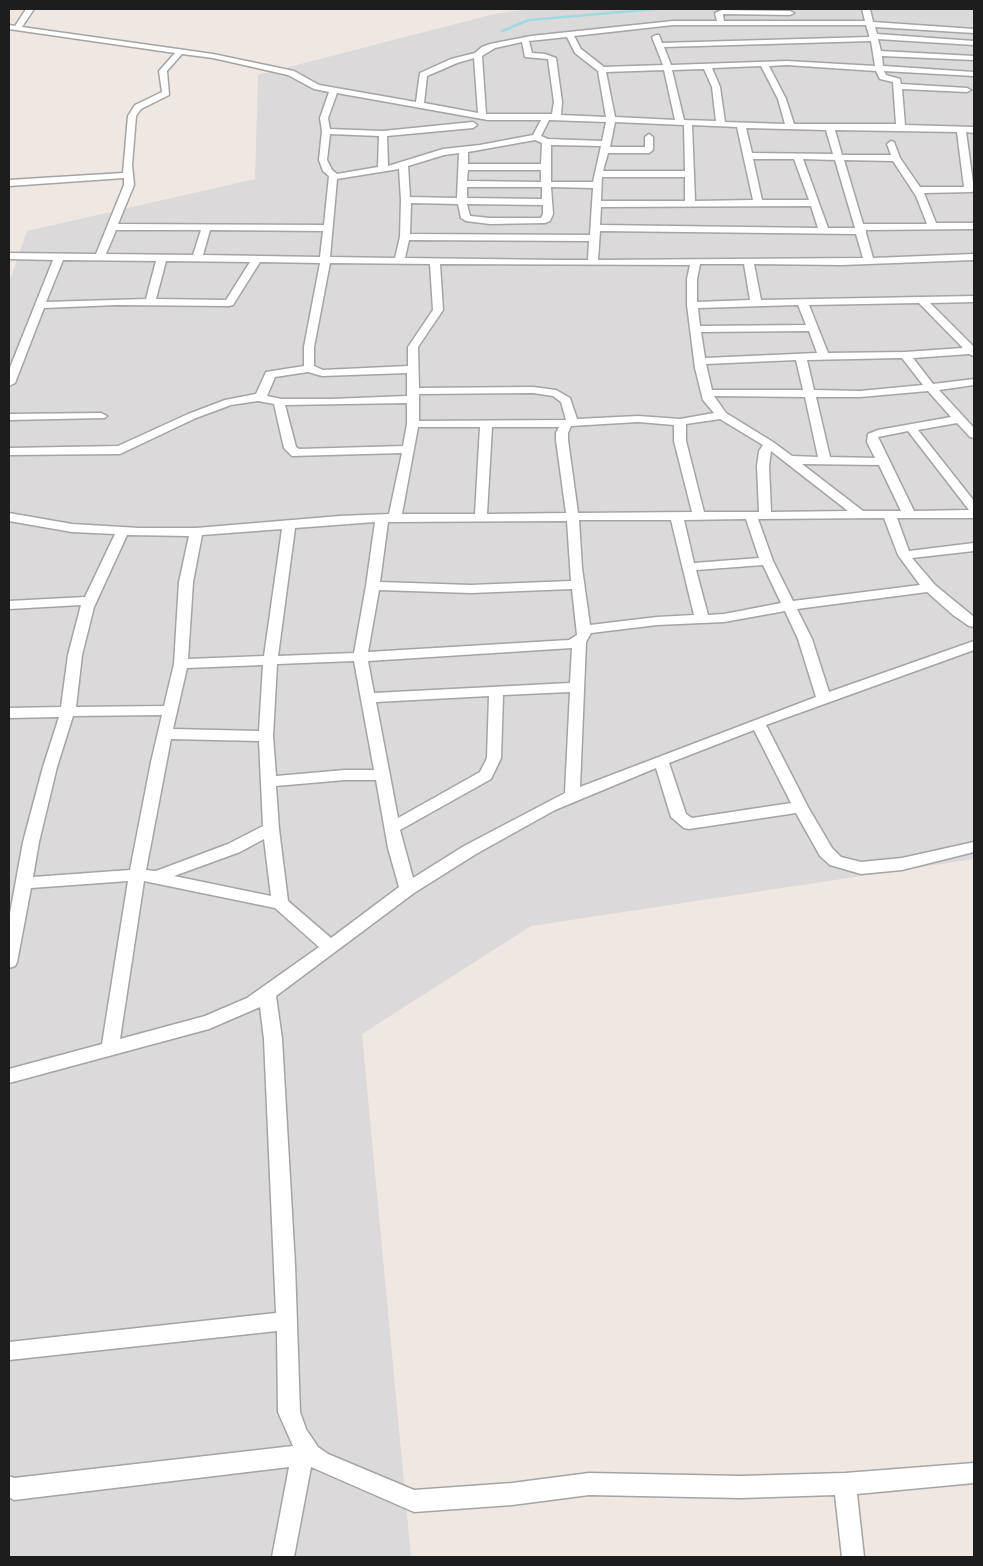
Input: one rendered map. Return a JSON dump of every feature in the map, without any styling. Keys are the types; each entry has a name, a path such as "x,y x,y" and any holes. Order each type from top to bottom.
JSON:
{"street":[{"path":"13,27 30,9"},
{"path":"700,23 719,13 731,10 800,14"},
{"path":"719,13 720,23"},
{"path":"819,14 868,18 884,25 974,31"},
{"path":"420,104 423,75 454,61 478,55 485,48 525,39 653,25 868,18"},
{"path":"868,18 872,38 878,53 881,76 895,81 902,96 901,127"},
{"path":"884,25 907,18"},
{"path":"653,25 684,122 690,174 690,204"},
{"path":"13,27 213,56 299,76 310,85 478,115 790,127 901,127 974,130"},
{"path":"570,34 573,44 578,51 602,70 787,63 880,70 974,74"},
{"path":"659,45 872,38 974,43"},
{"path":"525,39 528,55 552,58 558,102 551,117 536,137"},
{"path":"817,41 821,50"},
{"path":"758,42 787,63"},
{"path":"100,257 129,185 127,175 130,127 135,110 166,93 167,88 162,71 179,52"},
{"path":"878,53 974,58"},
{"path":"478,55 478,115 462,166 462,201 466,218 490,221 542,221 547,219 548,202 545,184 547,142"},
{"path":"826,58 830,67"},
{"path":"764,65 782,99 790,127"},
{"path":"707,67 716,87 721,124"},
{"path":"593,263 598,174 611,119 602,70"},
{"path":"897,86 967,90"},
{"path":"334,90 324,118 326,131 323,160 328,171 334,176 383,170 403,165 470,140"},
{"path":"741,125 758,203"},
{"path":"830,128 869,261"},
{"path":"916,190 969,190 962,130"},
{"path":"326,131 470,140 536,137 547,142 605,147 648,155 649,137"},
{"path":"383,134 383,170"},
{"path":"891,144 896,158 916,190 933,227"},
{"path":"748,156 896,158"},
{"path":"798,157 824,230"},
{"path":"399,262 405,237 406,200 403,165"},
{"path":"462,166 545,167"},
{"path":"598,174 690,174"},
{"path":"9,183 127,175"},
{"path":"334,176 325,261 309,347 308,368 322,373 412,369"},
{"path":"463,184 597,185"},
{"path":"406,200 548,202"},
{"path":"596,204 814,203"},
{"path":"489,250 490,221"},
{"path":"9,256 435,263 489,250 595,233 974,226"},
{"path":"113,227 206,229 329,228"},
{"path":"198,258 206,229"},
{"path":"405,237 593,263 869,261 974,257"},
{"path":"9,383 59,256"},
{"path":"150,302 162,258"},
{"path":"40,305 150,302 229,303 256,260"},
{"path":"748,261 756,303"},
{"path":"696,262 692,279 692,305 695,329 707,393 715,408 722,415 769,444 859,514"},
{"path":"408,889 392,828 360,657 388,518 409,449 412,424 413,347 427,330 438,310 435,263"},
{"path":"692,305 802,301 974,299"},
{"path":"922,300 972,352"},
{"path":"802,301 824,356"},
{"path":"695,329 813,328"},
{"path":"959,338 974,337"},
{"path":"700,361 972,352"},
{"path":"905,355 930,387 974,435"},
{"path":"801,357 825,461"},
{"path":"261,397 270,374 310,368"},
{"path":"707,393 860,394 974,382"},
{"path":"9,452 120,450 192,416 229,402 261,397 267,401 280,402 533,390 562,395 566,400 570,422 562,433 562,440 573,518 581,636 572,796"},
{"path":"280,402 290,448 296,453 409,449"},
{"path":"412,424 570,422 638,418 680,422 722,415"},
{"path":"9,417 101,416"},
{"path":"909,514 873,442 872,436 960,419"},
{"path":"680,422 680,442 699,517"},
{"path":"481,518 486,423"},
{"path":"911,428 974,509"},
{"path":"769,444 765,451 758,516 767,561 805,639 824,700"},
{"path":"790,460 883,462"},
{"path":"9,517 72,528 196,532 388,518 677,518 859,514 974,514"},
{"path":"889,514 904,555 914,570 930,588 974,623"},
{"path":"677,518 702,619"},
{"path":"280,903 271,829 266,736 270,661 289,524"},
{"path":"9,962 13,909 24,883 30,842 50,767 68,711 75,654 88,601 119,542 122,531"},
{"path":"110,1049 137,875 158,762 181,664 186,582 196,532"},
{"path":"904,555 974,547"},
{"path":"689,567 767,561"},
{"path":"373,586 471,589 578,585"},
{"path":"181,664 360,657 570,644 581,636 657,621 724,618 789,606 930,588"},
{"path":"9,605 88,601"},
{"path":"9,1076 209,1022 252,1003 408,889 470,850 550,806 661,760 974,645"},
{"path":"368,698 577,687"},
{"path":"392,828 486,775 494,758 496,691"},
{"path":"9,713 171,710"},
{"path":"758,724 800,807 826,852 836,861 848,866 861,868 884,867 974,847"},
{"path":"165,734 266,736"},
{"path":"661,760 679,816 688,824 800,807"},
{"path":"268,782 345,775 383,774"},
{"path":"158,877 234,848 271,829"},
{"path":"24,883 137,875 158,877 184,885 280,903 329,946"},
{"path":"267,993 274,1049 289,1412 306,1454 283,1557"},
{"path":"9,1351 286,1321"},
{"path":"9,1487 14,1489 306,1454 332,1468 397,1495 414,1500 512,1494 589,1484 741,1487 845,1484 974,1474"},
{"path":"845,1484 854,1557"}],"shaded area":[{"path":"534,9 974,9 974,859 531,926 362,1034 411,1557 9,1557 9,283 27,231 255,179 258,75 498,13"}],"waterway":[{"path":"502,31 529,20 656,9"}]}
